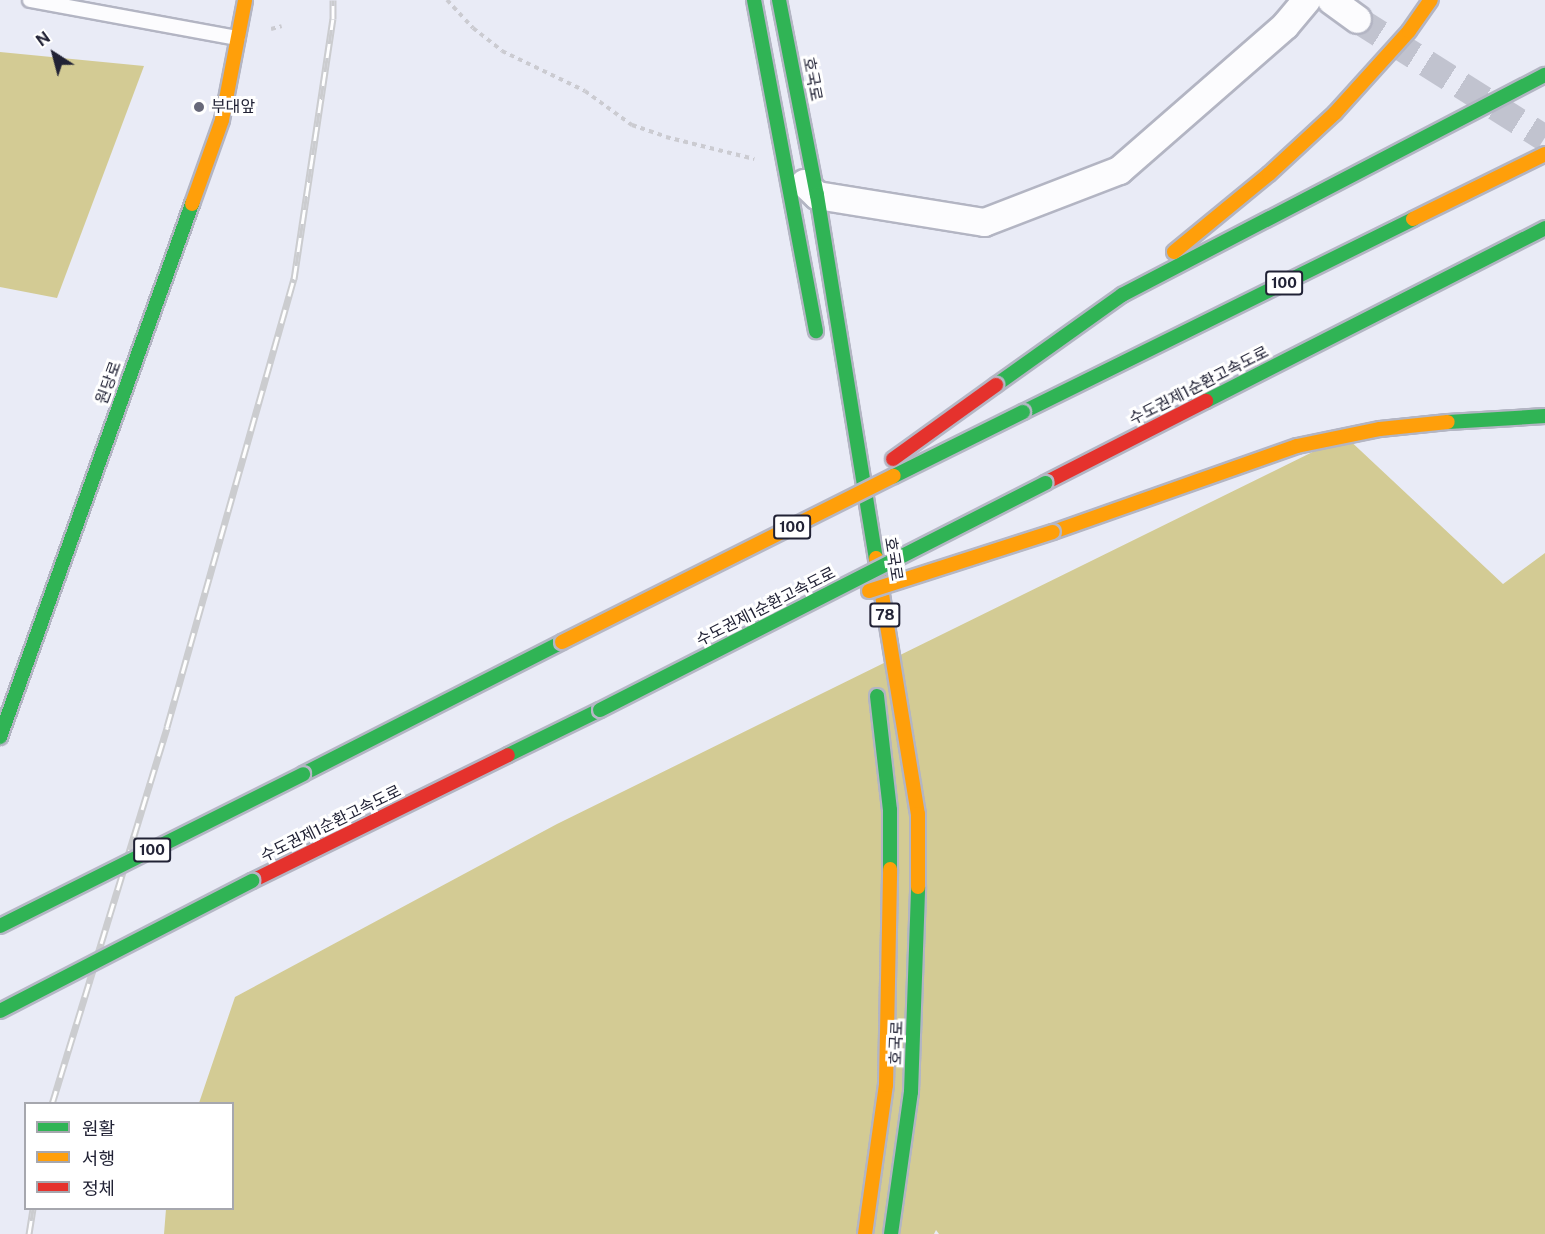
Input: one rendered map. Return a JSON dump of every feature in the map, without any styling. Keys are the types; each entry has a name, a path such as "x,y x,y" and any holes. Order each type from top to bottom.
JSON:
{"main road":[{"name":"원당로","path":"0,736 222,120 245,0"},
{"path":"754,0 818,341"},
{"name":"호국로","path":"780,0 817,195 918,814 918,945 911,1092 891,1234"},
{"path":"808,519 1122,295 1269,174 1335,113 1409,31 1431,0"},
{"path":"1122,295 1545,75"},
{"name":"100","path":"0,926 808,519 1545,154"},
{"name":"수도권제1순환고속도로","path":"0,1011 252,881 600,710 1545,228"},
{"path":"776,620 1053,532 1297,446 1380,429 1504,417 1545,416"},
{"path":"843,481 849,516"},
{"name":"78","path":"857,563 866,610"},
{"name":"호국로","path":"865,1234 886,1085 890,947 890,810 876,680"},
{"path":"870,1202 884,1234"}],"street":[{"path":"787,167 817,195 984,222 1119,170 1285,25 1306,0"},
{"path":"1331,0 1357,19"}],"lane":[{"path":"30,0 238,38"}],"path":[{"path":"447,0 473,28 502,51 585,91 632,125 666,137 787,167"}],"shaded area":[{"path":"0,52 144,66 57,298 0,287"},
{"path":"1345,436 1503,584 1545,553 1545,1234 939,1234 936,1230 934,1234 164,1234 166,1210 234,1210 234,1102 199,1102 235,997 557,824"}],"tunnel":[{"path":"1357,19 1545,138"}],"railway":[{"path":"53,1102 167,727 294,279 333,19 333,0"},
{"path":"29,1234 33,1210"}],"traffic: fast":[{"path":"754,0 816,331"},
{"path":"779,0 817,195 876,558"},
{"path":"996,385 1122,295 1545,75"},
{"path":"0,737 192,204"},
{"path":"1023,412 1413,219"},
{"path":"1206,401 1545,228"},
{"path":"894,476 1023,412"},
{"path":"1448,422 1545,416"},
{"path":"600,710 1045,483"},
{"path":"303,774 562,642"},
{"path":"877,696 890,810 890,869"},
{"path":"508,755 600,710"},
{"path":"0,926 303,774"},
{"path":"0,1011 252,881"},
{"path":"891,1234 911,1092 918,887"}],"traffic: slow":[{"path":"192,204 222,120 245,0"},
{"path":"1174,252 1269,174 1335,113 1409,31 1431,0"},
{"path":"1413,219 1545,154"},
{"path":"1053,532 1297,446 1380,429 1448,422"},
{"path":"562,642 894,476"},
{"path":"869,591 1053,532"},
{"path":"876,558 918,814 918,887"},
{"path":"865,1234 886,1085 890,869"}],"traffic: jam":[{"path":"893,459 996,385"},
{"path":"1045,483 1206,401"},
{"path":"252,881 508,755"}],"place":[{"name":"부대앞","path":"199,107"}]}
